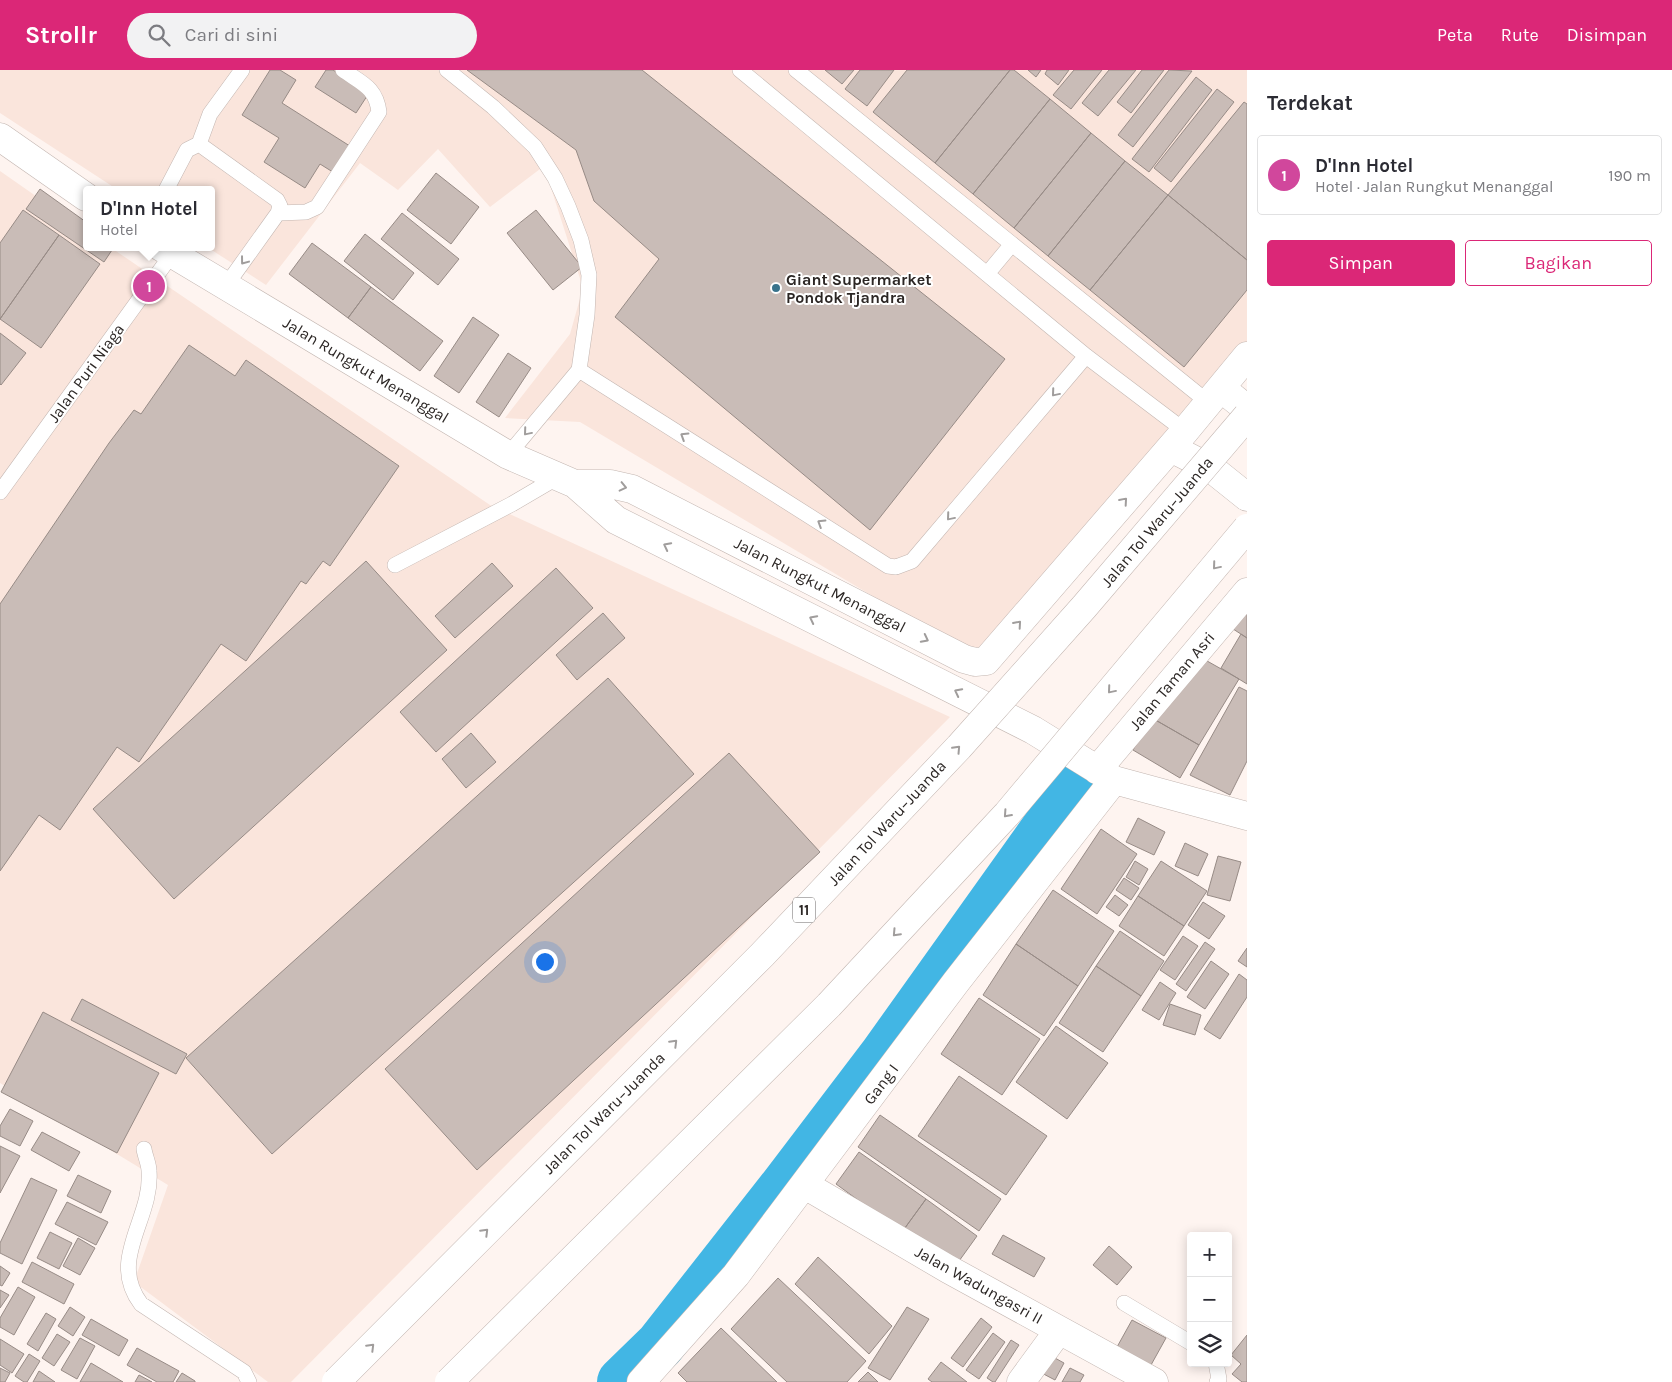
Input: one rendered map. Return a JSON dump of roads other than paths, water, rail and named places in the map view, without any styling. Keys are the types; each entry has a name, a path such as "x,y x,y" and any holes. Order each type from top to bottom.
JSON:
{"main road":[{"path":"0,137 83,195"},
{"name":"Jalan Rungkut Menanggal","path":"167,251 508,455 566,481 616,520 1033,730 1106,775 1247,816"},
{"path":"1033,730 1024,709 1014,695 992,676 987,668 986,661 1178,440 1226,392 1247,356"},
{"path":"1226,392 1247,408"},
{"name":"Jalan Tol Waru–Juanda","path":"336,1382 762,955 952,754 1084,607 1247,416"},
{"path":"1178,440 1247,497"},
{"name":"Jalan Rungkut Menanggal","path":"566,481 610,484 632,489 964,659 975,662 986,661"},
{"path":"449,1382 875,956 1007,814 1247,528"},
{"name":"Jalan Taman Asri","path":"1106,775 1247,592"},
{"name":"Gang I","path":"641,1382 736,1275 805,1185 956,982 1106,775"},
{"name":"Jalan Wadungasri II","path":"805,1185 948,1269 1154,1382"},
{"path":"1020,1382 1059,1330"}],"lane":[{"path":"170,184 187,150 199,144 210,114 242,70"},
{"path":"278,213 306,212 318,207 379,112 378,100 373,91 343,70"},
{"path":"448,70 535,147 555,178 568,206 581,240 589,275 587,315 579,370 508,455"},
{"path":"740,70 1086,356 1178,440"},
{"path":"796,70 1012,244 1226,392"},
{"path":"199,144 277,200 280,206 278,213 263,236 225,286"},
{"path":"987,274 1012,244"},
{"name":"Jalan Puri Niaga","path":"0,492 167,251"},
{"path":"579,370 888,566 896,567 912,561 1086,356"},
{"path":"395,564 512,504 566,481"},
{"path":"144,1149 149,1172 144,1207 133,1240 127,1271 131,1291 141,1304 244,1372 249,1382"},
{"path":"1124,1303 1187,1341"},
{"path":"1217,1367 1219,1379 1217,1382"}],"waterway":[{"path":"622,1382 660,1345 788,1182 883,1057 1082,778"}],"place":[{"name":"D'Inn Hotel","path":"149,286"},
{"name":"Giant Supermarket Pondok Tjandra","path":"776,288"}]}
